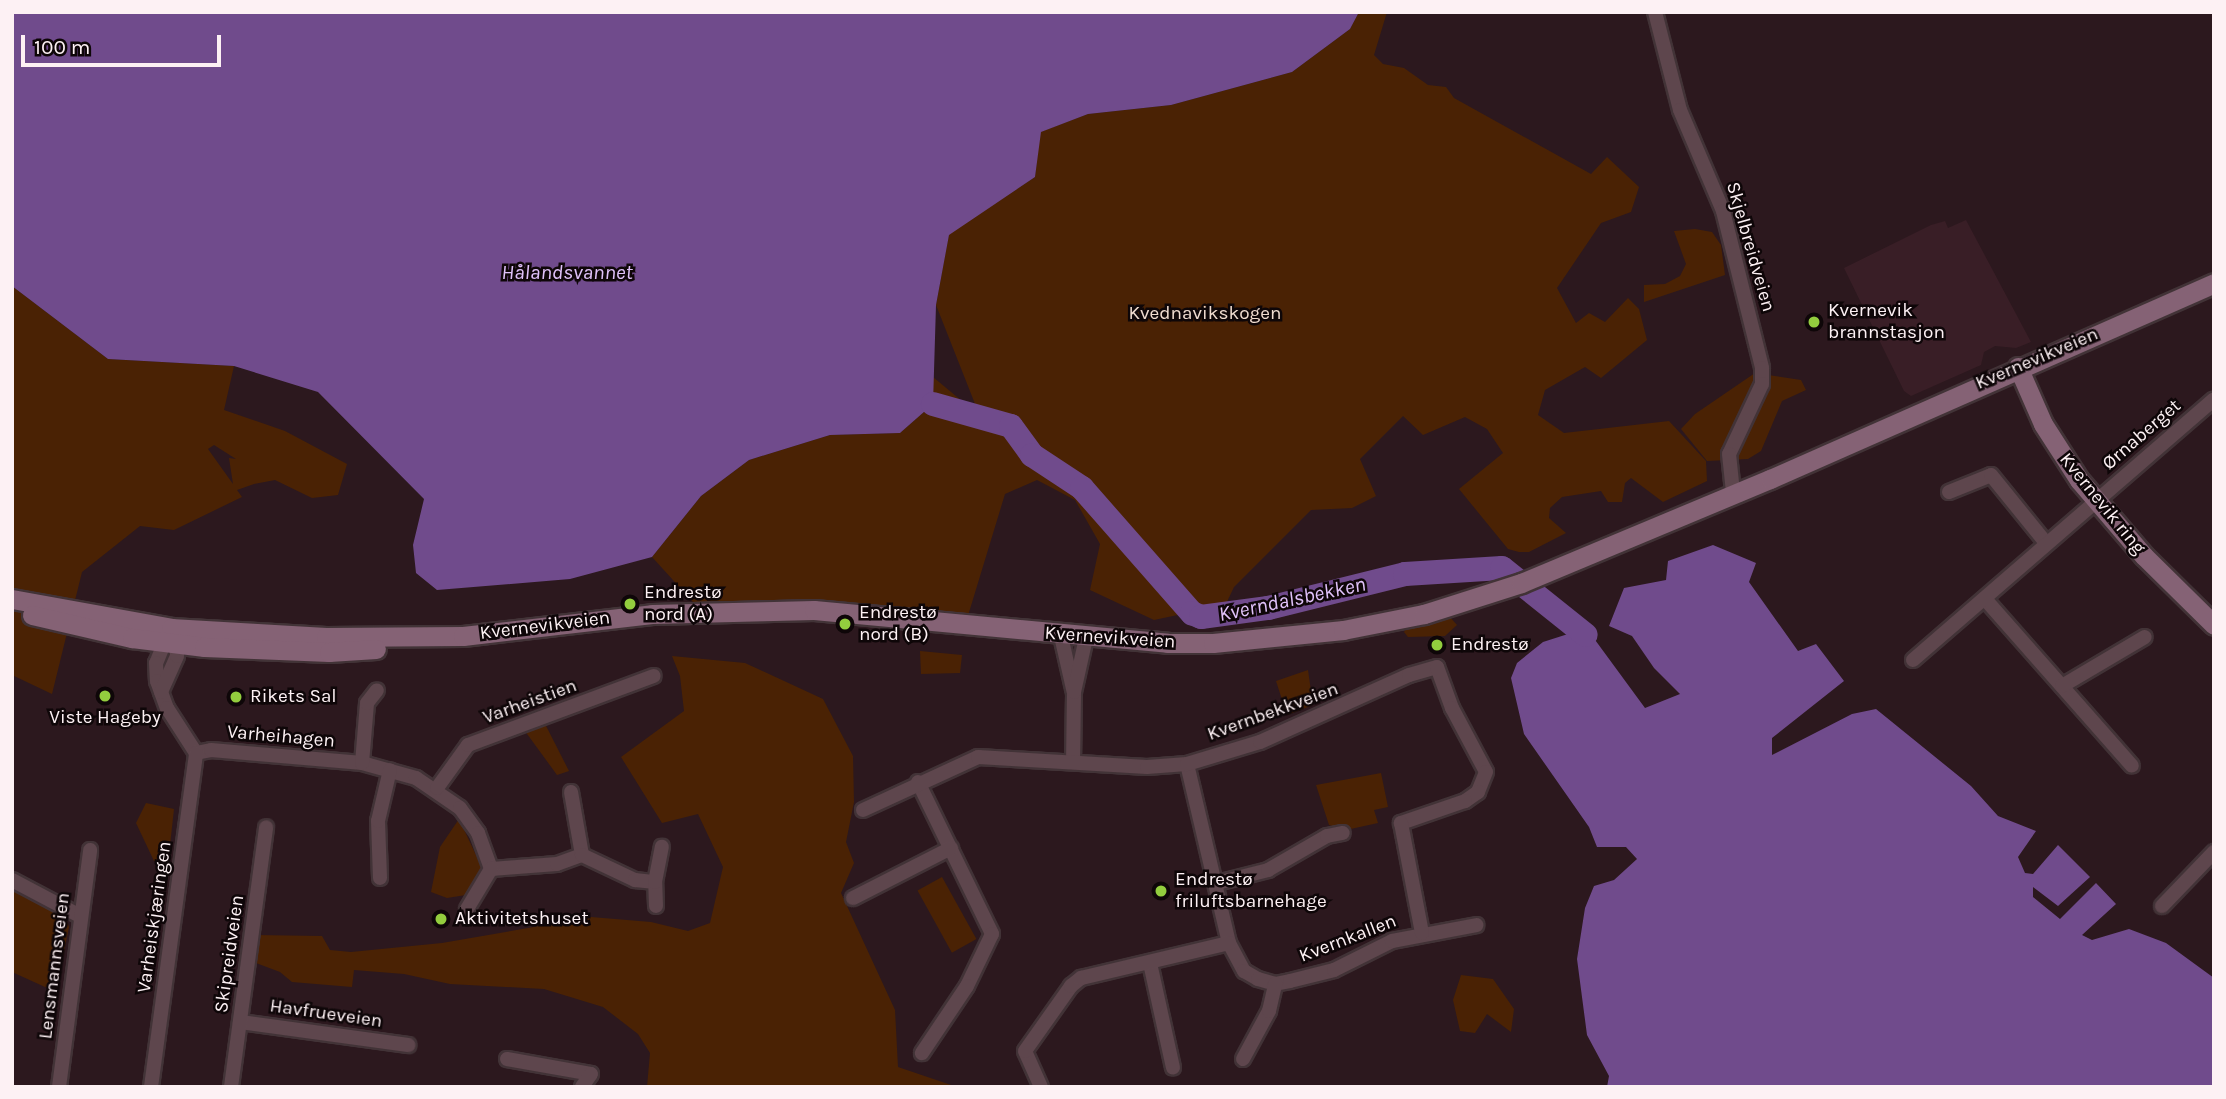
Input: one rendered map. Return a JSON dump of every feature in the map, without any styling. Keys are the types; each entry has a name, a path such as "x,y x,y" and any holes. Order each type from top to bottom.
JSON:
{"main road":[{"name":"Kvernevikveien","path":"12,611 171,638 329,652 441,643 463,636 652,614 814,610 1060,636 1213,643 1386,623 1518,585 2214,283"},
{"name":"Kvernevik ring","path":"2018,367 2043,424 2095,500 2213,623"},
{"name":"Kvernevikveien","path":"12,599 171,638"}],"street":[{"name":"Skjelbreidveien","path":"1655,12 1680,110 1723,211 1762,368 1762,384 1729,454 1733,492"},
{"name":"Ørnaberget","path":"1913,660 2214,399"},
{"path":"1949,492 1991,475 2046,543"},
{"path":"1985,599 2132,766"},
{"path":"1060,636 1074,693"},
{"path":"2062,686 2145,637"},
{"path":"171,638 156,663 161,692 196,753"},
{"path":"1073,762 1074,693 1086,638"},
{"name":"Kvernbekkveien","path":"863,810 918,782 978,757 1147,767 1187,764 1260,742 1416,672 1437,667 1452,708 1486,772 1478,792 1465,801 1401,823 1422,933"},
{"name":"Varheistien","path":"437,788 468,746 654,676"},
{"path":"362,763 367,703 377,690"},
{"name":"Varheihagen","path":"196,753 211,750 362,763 390,770 437,788 460,808 478,833 491,869"},
{"name":"Varheiskjæringen","path":"151,1087 196,753"},
{"path":"1187,764 1229,943 1244,971 1275,984 1269,1011 1242,1059"},
{"path":"380,878 379,821 390,770"},
{"path":"918,782 992,934 967,986 922,1054"},
{"path":"571,792 582,855"},
{"name":"Skipreidveien","path":"231,1087 266,827"},
{"path":"1217,883 1268,870 1327,836 1343,833"},
{"path":"656,906 655,883 662,848"},
{"path":"853,898 951,848"},
{"name":"Lensmannsveien","path":"59,1087 90,850"},
{"path":"2162,906 2214,852"},
{"path":"467,909 491,869 557,864 582,855 635,880 655,883"},
{"path":"12,880 80,916"},
{"name":"Kvernkallen","path":"1275,984 1334,970 1385,944 1422,933 1477,925"},
{"path":"1041,1087 1026,1051 1066,992 1081,978 1229,943"},
{"path":"1150,963 1173,1068"},
{"name":"Havfrueveien","path":"240,1022 408,1045"},
{"path":"508,1059 591,1074 582,1087"}],"shaded area":[{"path":"1966,220 2031,342 2016,348 1995,346 1984,352 1981,365 1911,396 1904,391 1844,268 1931,225 1945,221 1948,228"}],"green space":[{"name":"Kvednavikskogen","path":"1359,12 1387,12 1374,55 1383,64 1404,68 1428,85 1446,87 1454,98 1591,174 1607,157 1639,187 1631,212 1601,223 1557,288 1576,323 1589,313 1605,322 1628,298 1639,309 1647,340 1601,378 1585,367 1545,390 1538,415 1564,433 1669,421 1706,461 1707,481 1663,502 1631,478 1625,483 1622,502 1608,502 1601,491 1562,497 1550,508 1549,518 1566,533 1529,552 1519,552 1508,549 1459,489 1503,453 1487,429 1465,417 1423,435 1403,416 1360,459 1376,496 1352,508 1311,510 1234,587 1225,606 1211,609 1188,605 1095,500 1007,420 979,414 936,305 949,234 1035,177 1040,132 1088,114 1171,105 1292,72 1350,29"},
{"path":"1695,229 1712,232 1721,245 1725,275 1644,302 1644,285 1665,284 1680,276 1686,264 1674,231"},
{"path":"12,286 108,359 234,366 224,410 285,431 347,464 338,495 312,498 275,480 237,490 242,497 174,530 140,526 82,572 52,694 12,675","holes":["214,445 236,459 229,458 233,484 208,449"]},
{"path":"1755,373 1801,380 1806,390 1782,401 1761,451 1748,459 1707,461 1681,429 1695,414"},
{"path":"933,377 986,421 1013,433 1021,453 1079,493 1187,613 1154,620 1090,590 1100,544 1075,500 1037,480 1005,494 967,619 906,607 693,602 652,557 701,496 749,460 830,435 900,433 933,404"},
{"path":"1449,616 1457,625 1445,636 1408,637 1404,632 1407,627"},
{"path":"920,651 962,655 960,673 921,674"},
{"path":"672,656 745,663 823,699 853,756 854,802 846,842 854,863 841,893 895,1010 898,1067 957,1087 647,1087 650,1053 638,1034 603,1007 544,989 450,984 404,974 354,970 352,987 292,982 280,972 248,960 251,935 322,936 330,950 351,952 442,943 591,917 651,922 688,931 710,923 723,867 698,814 662,823 621,757 684,711 680,676"},
{"path":"1308,670 1313,705 1287,715 1276,681"},
{"path":"543,720 569,771 557,775 522,727"},
{"path":"1381,773 1388,807 1374,810 1378,823 1346,830 1329,825 1316,785"},
{"path":"146,803 174,809 168,863 154,861 136,823"},
{"path":"459,819 484,872 466,895 447,898 431,892 440,847"},
{"path":"942,877 976,939 952,953 918,891"},
{"path":"12,886 65,917 69,927 56,992 12,972"},
{"path":"1461,975 1493,979 1514,1009 1511,1032 1487,1014 1475,1033 1460,1031 1453,1000"}],"water":[{"name":"Hålandsvannet","path":"12,12 1359,12 1350,29 1292,72 1171,105 1088,114 1041,132 1035,177 949,235 936,305 933,404 900,433 830,435 749,460 701,496 652,557 570,579 437,590 416,573 413,545 424,499 318,392 234,366 108,359 12,286"},
{"path":"1713,545 1756,563 1749,582 1798,651 1816,644 1844,681 1772,738 1772,755 1852,714 1876,709 1971,786 1998,816 2036,831 2018,857 2025,873 2033,874 2058,845 2090,877 2058,906 2033,887 2033,897 2060,919 2096,883 2116,904 2082,935 2092,940 2129,929 2166,943 2214,978 2214,1087 1607,1087 1609,1076 1587,1035 1577,959 1585,908 1594,886 1614,880 1637,859 1626,847 1597,847 1589,827 1524,734 1511,678 1517,663 1543,642 1568,634 1581,642 1590,633 1645,708 1680,694 1654,668 1632,636 1609,626 1624,588 1666,580 1668,561"}],"waterway":[{"name":"Kverndalsbekken","path":"933,404 1011,426 1032,455 1082,488 1192,613 1201,617 1268,608 1405,574 1502,568 1586,635"}],"place":[{"name":"Kvernevik brannstasjon","path":"1814,322"},
{"name":"Endrestø nord (A)","path":"630,604"},
{"name":"Endrestø nord (B)","path":"845,624"},
{"name":"Endrestø","path":"1437,645"},
{"name":"Viste Hageby","path":"105,696"},
{"name":"Rikets Sal","path":"236,697"},
{"name":"Endrestø friluftsbarnehage","path":"1161,891"},
{"name":"Aktivitetshuset","path":"441,919"}]}
